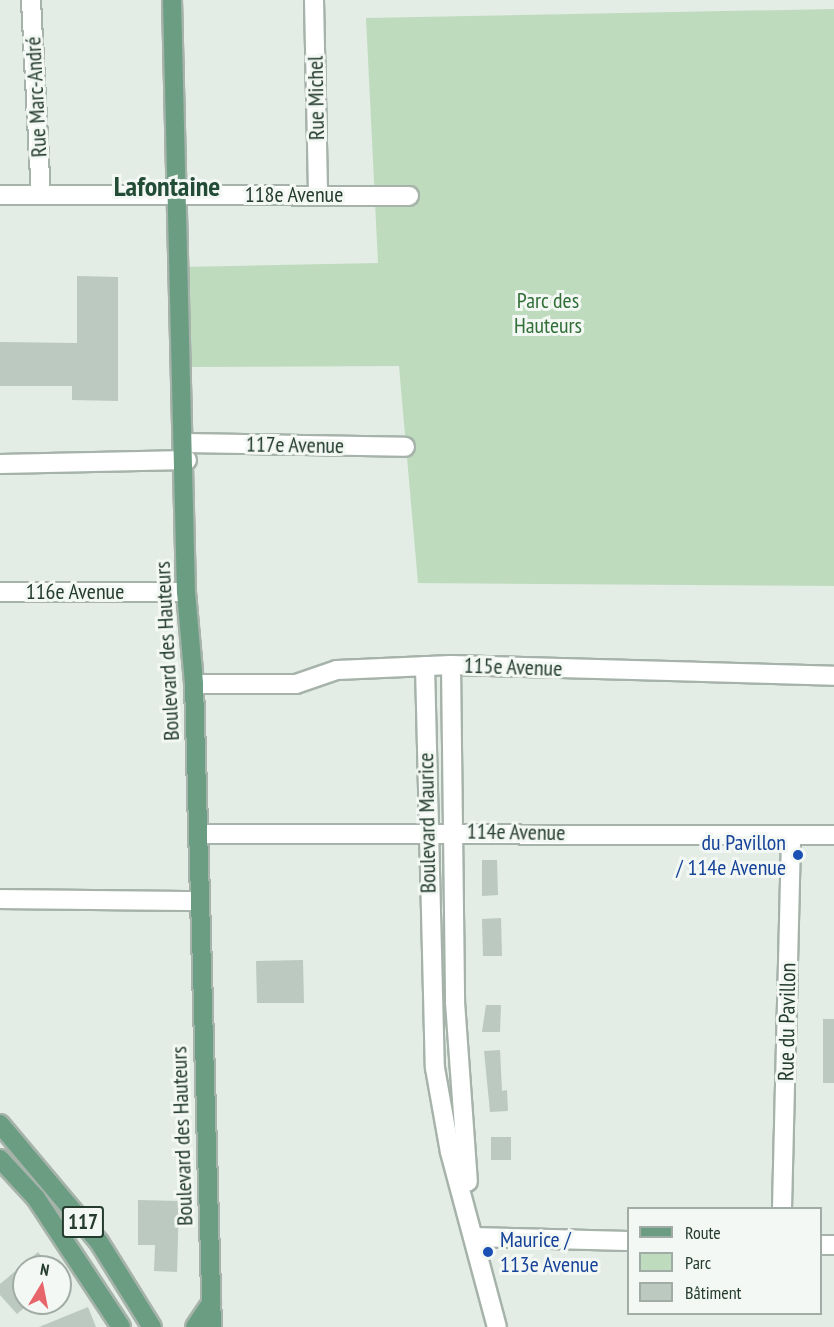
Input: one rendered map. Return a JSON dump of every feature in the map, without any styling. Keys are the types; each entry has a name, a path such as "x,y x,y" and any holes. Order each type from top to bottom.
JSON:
{"main road":[{"name":"Boulevard des Hauteurs","path":"172,0 186,451 186,592 194,684 200,901 202,1105 213,1299 212,1327"},
{"name":"117","path":"0,1124 50,1178 99,1242 152,1327"},
{"name":"117","path":"0,1159 36,1198 121,1327"},
{"path":"195,1327 213,1299"}],"street":[{"name":"Rue Marc-André","path":"31,0 41,195"},
{"name":"Rue Michel","path":"314,0 318,195"},
{"name":"118e Avenue","path":"0,195 409,195"},
{"name":"117e Avenue","path":"0,464 186,451 405,447"},
{"name":"116e Avenue","path":"0,592 186,592"},
{"name":"115e Avenue","path":"194,684 296,684 337,670 451,665 834,676"},
{"name":"Boulevard Maurice","path":"451,665 455,983 462,1127 474,1237"},
{"name":"Boulevard Maurice","path":"425,666 430,980 435,1068 450,1152 497,1327"},
{"name":"114e Avenue","path":"198,834 453,831 834,835"},
{"name":"Rue du Pavillon","path":"782,1207 791,835"},
{"path":"1,899 200,901"},
{"path":"430,980 455,983"},
{"path":"474,1237 627,1241"}],"green space":[{"name":"Parc des Hauteurs","path":"834,9 834,586 418,583 399,366 186,367 183,267 378,263 366,18"}],"building":[{"path":"77,276 118,277 118,401 72,400 72,386 0,386 0,342 77,343"},
{"path":"482,860 497,860 498,895 482,896"},
{"path":"501,918 502,956 483,956 482,919"},
{"path":"303,960 304,1003 257,1003 256,961"},
{"path":"486,1005 501,1005 500,1032 482,1032"},
{"path":"823,1019 834,1019 834,1083 823,1083"},
{"path":"500,1050 502,1091 507,1090 508,1111 490,1112 484,1051"},
{"path":"491,1137 511,1137 511,1160 491,1160"},
{"path":"138,1200 179,1201 177,1272 154,1271 155,1245 138,1245"},
{"path":"12,1274 12,1308 0,1295 0,1284"},
{"path":"88,1307 96,1327 39,1327 72,1315"}],"place":[{"name":"du Pavillon / 114e Avenue","path":"798,855"},
{"name":"Maurice / 113e Avenue","path":"488,1252"}],"district":[{"name":"Lafontaine","path":"167,186"}]}
